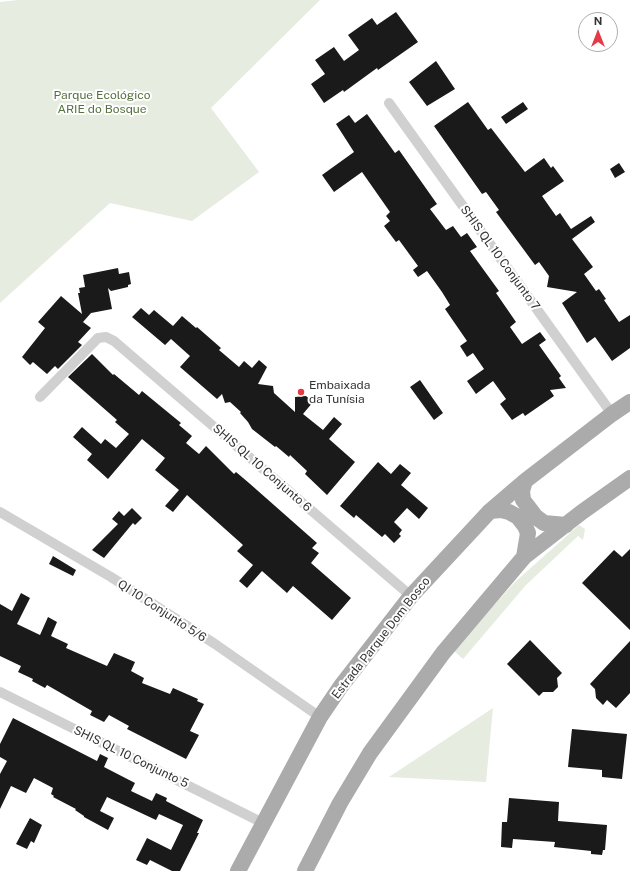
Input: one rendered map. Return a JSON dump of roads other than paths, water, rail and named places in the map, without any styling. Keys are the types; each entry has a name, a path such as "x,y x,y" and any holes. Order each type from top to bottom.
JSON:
{"main road":[{"name":"Estrada Parque Dom Bosco","path":"238,871 320,717 341,686 411,596 490,511 525,481 612,414 630,402"},
{"path":"305,871 340,803 370,752 443,653 524,557 630,478"},
{"path":"525,481 522,491 523,500 536,517 544,523 566,525"},
{"path":"490,511 500,510 509,512 518,518 525,526 528,533 524,557"}],"street":[{"name":"SHIS QL 10 Conjunto 7","path":"389,103 612,414"},
{"name":"SHIS QL 10 Conjunto 6","path":"40,397 98,338 106,337 114,341 411,596"},
{"name":"QI 10 Conjunto 5/6","path":"0,512 111,577 215,644 320,717"},
{"name":"SHIS QL 10 Conjunto 5","path":"0,692 263,823"}],"place":[{"name":"Embaixada da Tunísia","path":"301,392"}],"park label":[{"name":"Parque Ecológico ARIE do Bosque","path":"102,102"}]}
